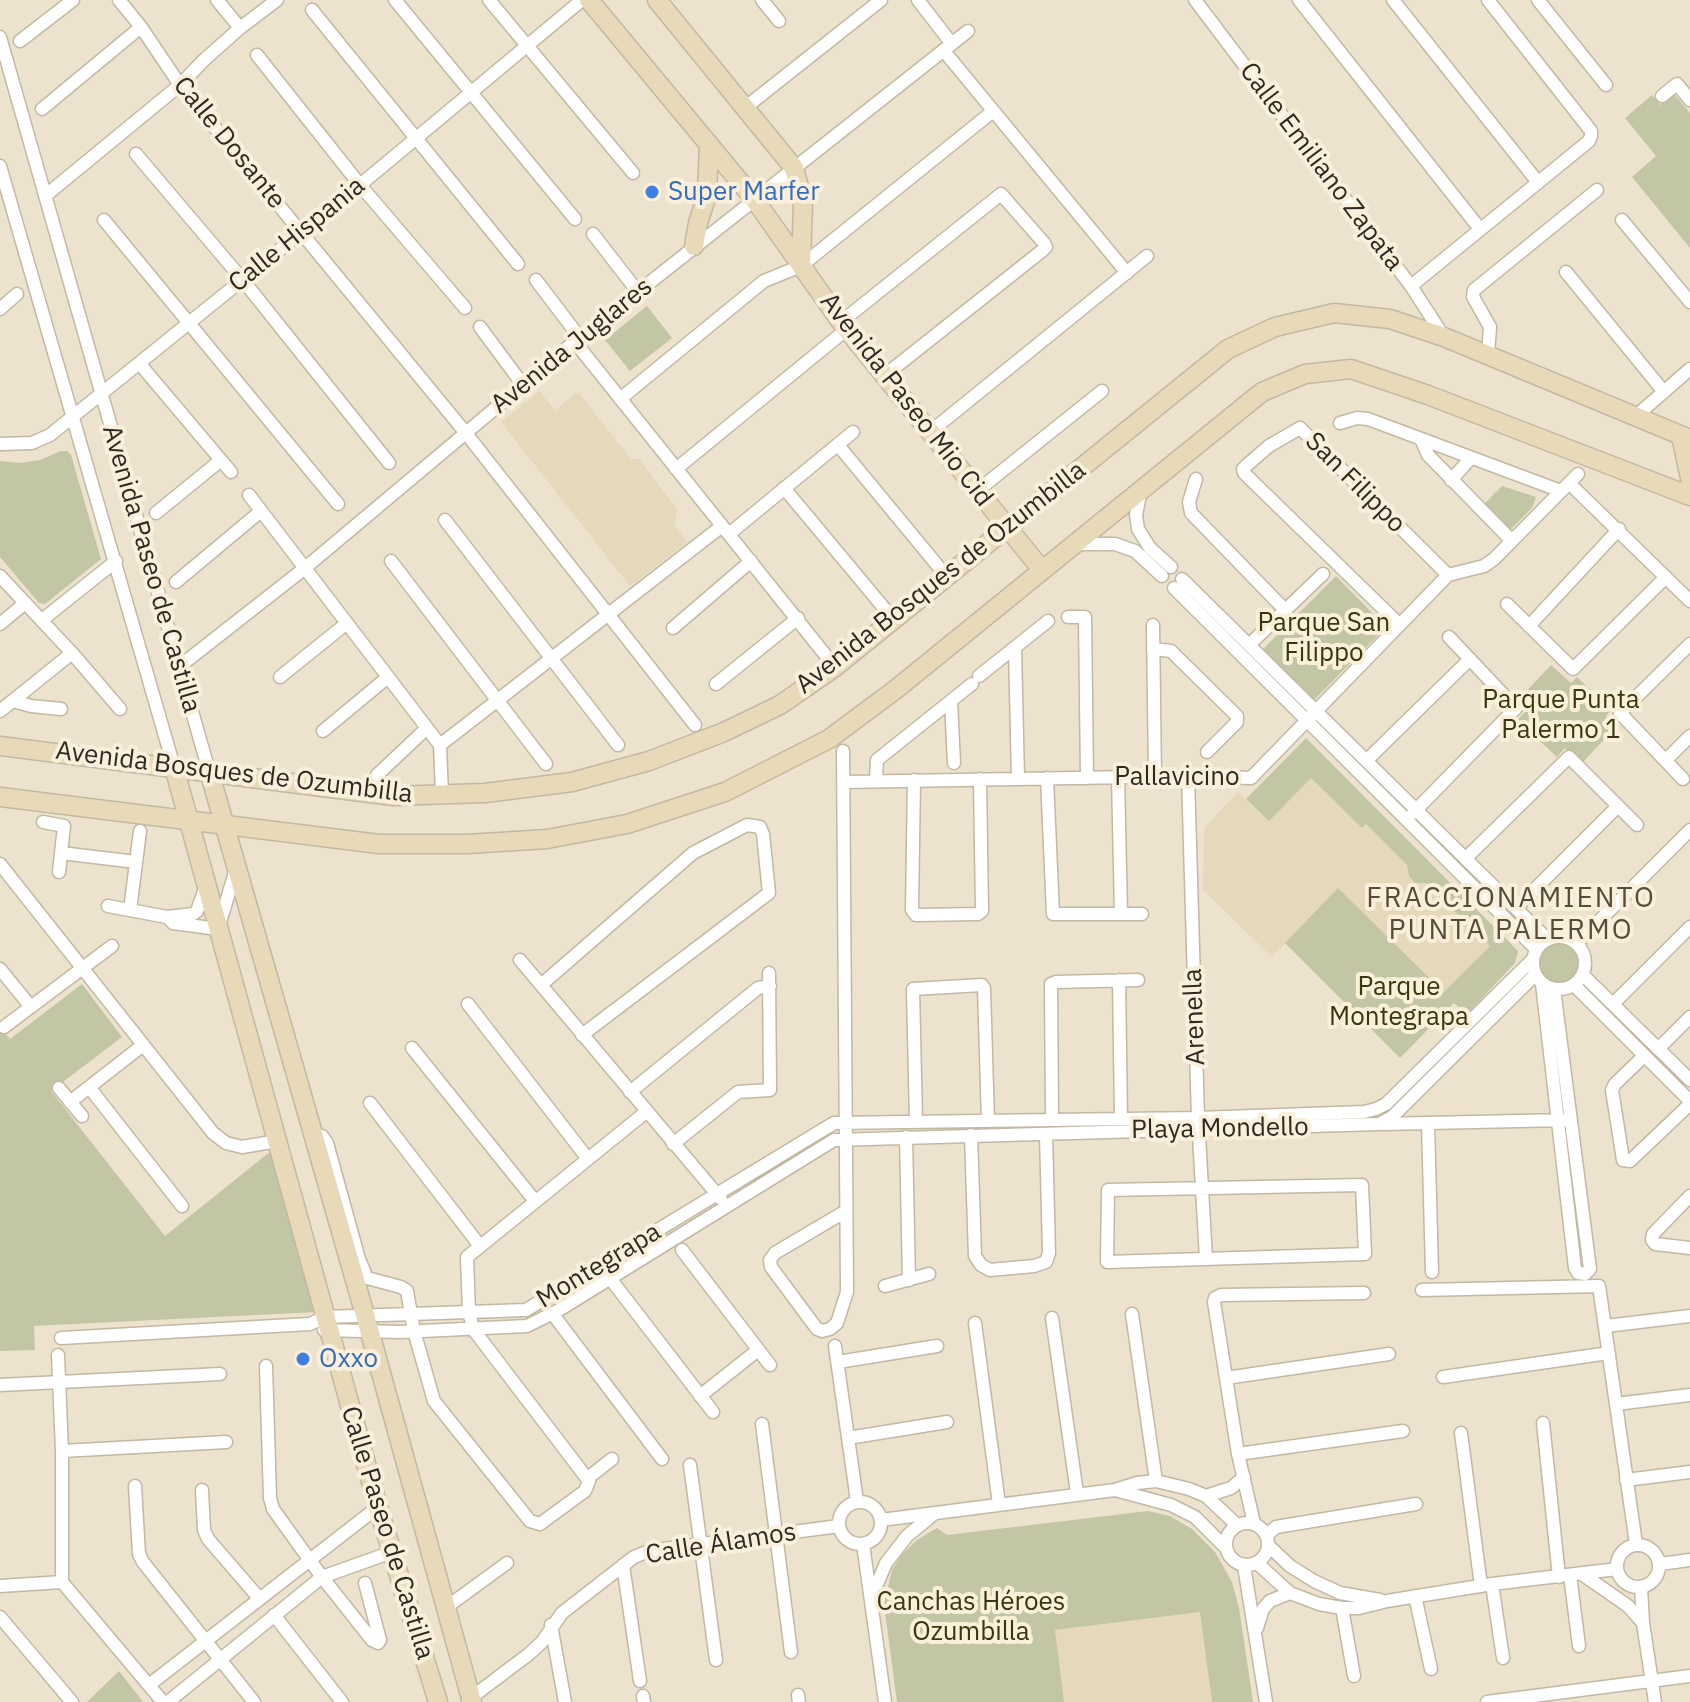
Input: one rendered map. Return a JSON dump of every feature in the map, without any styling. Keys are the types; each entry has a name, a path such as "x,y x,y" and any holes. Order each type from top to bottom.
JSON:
{"main road":[{"name":"Avenida Paseo Mio Cid","path":"589,0 755,200 844,326 1042,570"},
{"name":"Avenida Paseo Mio Cid","path":"657,0 794,168 803,202 801,266"},
{"path":"694,246 707,195 709,144"},
{"name":"Avenida Bosques de Ozumbilla","path":"0,746 393,796 485,793 572,782 649,761 724,732 780,705 835,667 1228,349 1275,327 1334,313 1390,319 1444,337 1686,437"},
{"name":"Avenida Bosques de Ozumbilla","path":"0,797 379,844 547,839 627,824 725,792 829,739 895,690 1262,392 1305,374 1351,369 1456,405 1690,496"},
{"path":"1686,437 1690,478"},
{"name":"Avenida Paseo de Castilla","path":"174,767 277,1141 321,1324"},
{"name":"Avenida Paseo de Castilla","path":"209,771 314,1135 376,1323"},
{"name":"Calle Paseo de Castilla","path":"376,1323 469,1701"},
{"name":"Calle Paseo de Castilla","path":"321,1324 438,1702"}],"street":[{"path":"20,41 73,0"},
{"name":"Calle Dosante","path":"119,0 180,85 465,432 695,725"},
{"path":"217,0 240,28"},
{"path":"45,196 180,85 240,28 277,0"},
{"path":"395,0 575,219"},
{"path":"489,0 633,173"},
{"name":"Calle Hispania","path":"0,444 32,443 50,435 360,185 582,0"},
{"path":"762,0 779,21"},
{"path":"746,107 881,0"},
{"path":"918,0 992,112 1127,273"},
{"name":"Calle Emiliano Zapata","path":"1195,0 1411,286 1444,337"},
{"path":"1299,0 1480,229"},
{"path":"1393,0 1537,181"},
{"path":"1411,286 1589,141 1591,136 1591,131 1488,0"},
{"path":"1538,0 1606,85"},
{"path":"312,10 518,264"},
{"path":"42,109 141,27"},
{"name":"Avenida Juglares","path":"180,666 305,568 577,340 968,31"},
{"name":"Avenida Paseo de Castilla","path":"0,37 209,771"},
{"path":"257,55 360,185 465,308"},
{"path":"1662,96 1677,84 1690,100"},
{"path":"620,399 764,281 801,266 992,112"},
{"path":"136,154 242,279 389,463"},
{"name":"Avenida Paseo de Castilla","path":"0,166 174,767"},
{"path":"1488,356 1490,327 1473,297 1474,290 1597,190"},
{"path":"676,469 1001,194 1046,247 884,376"},
{"path":"104,220 338,504"},
{"path":"1622,220 1690,302"},
{"path":"593,234 638,292"},
{"path":"930,432 1147,256"},
{"path":"1566,272 1664,392"},
{"path":"536,280 620,399 835,667"},
{"path":"0,309 17,294"},
{"path":"480,327 523,385"},
{"path":"139,363 231,472"},
{"path":"1636,416 1690,369"},
{"path":"977,491 1102,391"},
{"path":"1340,423 1357,418 1368,419 1471,458 1569,483 1690,601"},
{"name":"San Filippo","path":"1400,625 1243,469 1269,446 1300,428 1448,575"},
{"path":"440,745 608,616 784,488 853,432"},
{"path":"1421,439 1428,455 1512,541"},
{"path":"838,445 947,577"},
{"path":"1451,480 1471,458"},
{"path":"156,513 221,460"},
{"path":"1196,479 1189,502 1191,513 1286,611"},
{"path":"1448,575 1484,566 1569,483"},
{"path":"784,488 894,620"},
{"path":"1141,489 1136,515 1138,529 1156,561 1166,571"},
{"path":"249,495 440,745 442,794"},
{"path":"176,582 261,511"},
{"path":"445,520 618,745"},
{"path":"1529,626 1619,529"},
{"path":"1075,544 1115,544 1156,561"},
{"path":"42,620 116,561"},
{"path":"391,561 546,764"},
{"path":"673,628 751,561"},
{"path":"1250,644 1323,574"},
{"name":"Pallavicino","path":"844,782 1188,776 1251,778 1448,575"},
{"path":"0,576 120,709"},
{"path":"1507,604 1570,666 1576,668 1666,577"},
{"path":"1178,583 1307,721 1407,820 1534,954 1544,983 1571,1119 1590,1269 1585,1274 1578,1273 1575,1268 1544,983"},
{"path":"1192,597 1250,644 1547,939"},
{"path":"0,624 24,604"},
{"path":"1068,617 1085,617 1087,778"},
{"path":"716,684 798,618"},
{"path":"876,781 877,760 1048,621"},
{"path":"280,677 347,623"},
{"path":"1153,625 1155,777"},
{"path":"1407,820 1515,711 1511,701 1449,637"},
{"path":"1683,779 1620,713 1690,644"},
{"path":"1015,648 1018,779"},
{"path":"1153,649 1171,651 1237,716 1237,722 1207,752"},
{"path":"0,711 72,653"},
{"path":"1367,760 1470,659"},
{"path":"323,731 388,677"},
{"path":"13,701 61,709"},
{"path":"951,701 954,763"},
{"path":"377,775 427,728"},
{"path":"1666,760 1690,736"},
{"path":"843,751 847,1292 837,1323 822,1331 817,1329 771,1267 770,1260 775,1253 846,1211"},
{"path":"1466,858 1569,757 1637,825"},
{"name":"Arenella","path":"1188,776 1198,1124 1206,1259"},
{"path":"1118,777 1121,914"},
{"path":"1047,778 1053,914 1142,914"},
{"path":"914,780 912,910 916,915 978,914 982,911 980,779"},
{"path":"1516,908 1618,806"},
{"path":"43,822 64,826 59,872"},
{"path":"541,985 693,853 747,825 760,827 769,893 582,1035"},
{"path":"1577,943 1690,830"},
{"path":"130,910 140,831"},
{"path":"61,853 136,862"},
{"path":"0,864 213,1133 226,1143 242,1147 277,1141"},
{"path":"108,906 167,917 173,923 194,920 218,929 236,869"},
{"path":"194,920 206,886"},
{"path":"1613,1004 1690,927"},
{"path":"1534,954 1547,939 1562,937 1577,943 1583,952 1586,964 1579,980 1565,989 1544,983"},
{"path":"4,1027 112,946"},
{"name":"Playa Mondello","path":"846,1123 1121,1118 1198,1124 1379,1124 1392,1117 1534,954"},
{"path":"520,960 725,1205"},
{"path":"0,969 31,1007"},
{"path":"630,1092 770,980 770,1090 738,1092 673,1144"},
{"path":"1119,980 1121,1118"},
{"path":"1052,1119 1051,984 1138,980"},
{"path":"1579,980 1613,1004 1690,1080"},
{"path":"1579,980 1644,1056 1690,1102 1630,1161 1623,1160 1612,1090 1644,1056"},
{"name":"Playa Mondello","path":"846,1139 1046,1134 1364,1112 1386,1104 1444,1056 1544,983"},
{"path":"916,1122 913,989 982,985 988,1121"},
{"path":"468,1004 588,1159"},
{"path":"1658,1049 1690,1017"},
{"path":"70,1102 143,1045"},
{"path":"412,1048 535,1201"},
{"path":"89,1087 182,1206"},
{"path":"59,1088 82,1116"},
{"path":"370,1103 480,1246"},
{"path":"314,1135 322,1136 327,1143 367,1278 407,1291 414,1331 434,1401 530,1521 537,1524 585,1491 588,1478 473,1329 469,1312 467,1257 646,1112"},
{"path":"1379,1124 1571,1119"},
{"name":"Montegrapa","path":"376,1323 411,1313 526,1310 834,1123 846,1123"},
{"path":"1428,1123 1432,1272"},
{"path":"971,1135 975,1256 981,1265 990,1270 1046,1262 1049,1253 1046,1134"},
{"path":"906,1137 909,1280"},
{"name":"Montegrapa","path":"61,1338 321,1324 376,1323 414,1331 527,1326 834,1140 846,1139"},
{"path":"1362,1185 1365,1254 1107,1262 1108,1190 1203,1187 1362,1185"},
{"path":"1690,1196 1653,1234 1652,1240 1655,1244 1690,1248"},
{"path":"682,1250 770,1365"},
{"path":"885,1286 929,1274"},
{"path":"609,1277 713,1412"},
{"path":"1422,1290 1599,1286 1636,1544"},
{"path":"1364,1293 1221,1295 1215,1298 1238,1454 1254,1523 1290,1566 1340,1593 1387,1601"},
{"path":"552,1313 662,1459"},
{"path":"1132,1314 1156,1481"},
{"path":"1606,1326 1690,1316"},
{"path":"1052,1318 1077,1493"},
{"path":"975,1323 999,1504"},
{"path":"835,1346 857,1501"},
{"path":"838,1362 937,1346"},
{"path":"700,1396 758,1350"},
{"path":"1443,1377 1609,1353"},
{"path":"1226,1378 1389,1354"},
{"path":"58,1355 62,1582 166,1702 322,1577 392,1552"},
{"path":"266,1366 270,1498 273,1509 309,1561 372,1640 378,1643 380,1640 365,1583"},
{"path":"0,1385 220,1374"},
{"path":"1616,1404 1690,1395"},
{"path":"848,1438 947,1422"},
{"path":"1543,1423 1570,1575 1579,1646"},
{"path":"762,1424 791,1652"},
{"path":"1238,1454 1403,1431"},
{"path":"1461,1433 1486,1585 1503,1658"},
{"path":"62,1451 226,1442"},
{"path":"588,1478 612,1459"},
{"path":"690,1465 716,1660"},
{"path":"1626,1480 1690,1472"},
{"path":"1206,1496 1231,1488 1244,1477"},
{"path":"881,1520 1115,1490 1156,1481 1206,1496 1237,1525"},
{"path":"135,1486 139,1554 254,1702"},
{"path":"202,1490 204,1530 208,1539 259,1598"},
{"path":"1115,1490 1171,1505 1195,1517 1225,1547 1229,1556 1250,1564 1290,1593 1319,1604 1342,1608 1359,1608 1486,1585 1617,1569"},
{"path":"857,1501 868,1503 877,1510 881,1520 880,1531 874,1540 863,1544 853,1543 844,1536 839,1526 847,1506 857,1501"},
{"path":"1250,1564 1265,1556 1268,1540 1276,1527 1416,1504"},
{"path":"149,1685 378,1507"},
{"path":"871,1599 886,1563 907,1536 936,1513"},
{"path":"1225,1547 1228,1534 1237,1525 1254,1523"},
{"name":"Calle Álamos","path":"469,1701 542,1642 562,1613 623,1565 649,1551 839,1526"},
{"path":"863,1544 885,1702"},
{"path":"1636,1544 1648,1546 1656,1553 1660,1564 1658,1575 1651,1583 1641,1587 1630,1586 1621,1579 1617,1569 1618,1557 1625,1548 1636,1544"},
{"path":"1660,1564 1690,1560"},
{"path":"444,1609 507,1563"},
{"path":"1250,1564 1266,1702"},
{"path":"623,1565 640,1681"},
{"path":"1570,1575 1628,1606 1643,1623"},
{"path":"0,1586 62,1582"},
{"path":"1641,1587 1655,1702"},
{"path":"1256,1631 1263,1609 1270,1601 1290,1593"},
{"path":"1415,1596 1431,1669"},
{"path":"1342,1608 1354,1676"},
{"path":"274,1615 342,1702"},
{"path":"0,1617 72,1702"},
{"path":"551,1625 565,1702"},
{"path":"1487,1702 1690,1676"}],"shaded area":[{"path":"539,391 555,410 578,392 631,459 639,459 677,509 674,525 687,542 630,586 501,422"},
{"path":"1311,777 1362,827 1366,824 1407,865 1409,876 1425,882 1490,946 1445,992 1338,888 1272,957 1203,890 1204,828 1238,792 1269,821"},
{"path":"1201,1612 1212,1702 1064,1702 1055,1630"}],"green space":[{"path":"1674,94 1690,113 1690,248 1632,177 1656,156 1625,118 1652,95 1660,105"},
{"path":"647,306 672,338 630,371 605,340"},
{"path":"61,451 71,455 101,559 45,604 39,603 0,557 0,461 20,463 40,460"},
{"path":"1502,486 1536,497 1532,508 1508,532 1482,506"},
{"name":"Parque San Filippo","path":"1336,576 1386,627 1313,701 1262,650"},
{"name":"Parque Punta Palermo 1","path":"1551,665 1571,683 1577,677 1611,710 1606,716 1617,726 1581,764 1565,748 1557,757 1517,720 1526,711 1516,702"},
{"name":"Parque Montegrapa","path":"1306,738 1518,951 1515,963 1467,1014 1454,1003 1400,1058 1285,943 1338,888 1444,992 1490,946 1426,883 1415,883 1409,876 1407,865 1366,824 1362,828 1311,778 1269,821 1246,799"},
{"path":"1557,942 1572,948 1578,963 1572,978 1557,984 1542,978 1536,963 1542,948"},
{"path":"82,984 122,1037 51,1091 165,1236 271,1151 316,1312 34,1326 35,1350 0,1351 0,1027 10,1039"},
{"name":"Canchas Héroes Ozumbilla","path":"1148,1511 1170,1516 1192,1529 1215,1552 1232,1582 1239,1608 1253,1702 1212,1702 1200,1612 1055,1630 1064,1702 897,1702 884,1604 892,1570 902,1554 917,1540 937,1528 947,1535"},
{"path":"119,1671 143,1702 87,1702"}],"place":[{"name":"Super Marfer","path":"652,192"},
{"name":"Oxxo","path":"303,1359"}],"district":[{"name":"FRACCIONAMIENTO PUNTA PALERMO","path":"1511,915"}]}
